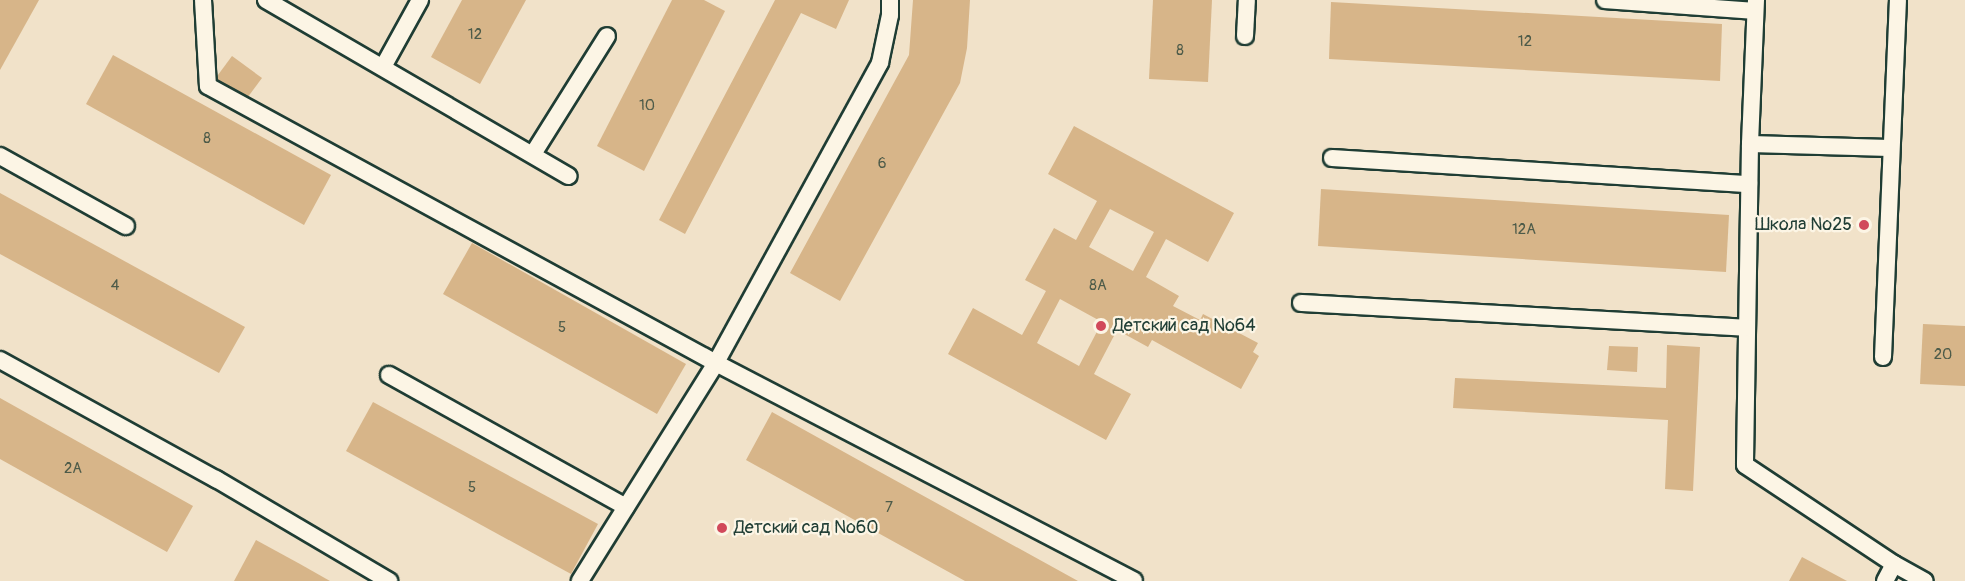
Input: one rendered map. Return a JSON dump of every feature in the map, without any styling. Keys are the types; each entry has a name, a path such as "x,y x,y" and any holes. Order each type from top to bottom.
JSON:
{"lane":[{"path":"203,0 208,86 716,363 1134,581"},
{"path":"266,0 569,176"},
{"path":"383,67 420,0"},
{"path":"580,581 716,363 880,63 891,0"},
{"path":"1245,36 1247,0"},
{"path":"1605,0 1755,5 1749,184 1745,465 1894,564 1925,581"},
{"path":"1883,357 1898,0"},
{"path":"533,154 608,36"},
{"path":"1750,144 1890,148"},
{"path":"0,156 126,226"},
{"path":"1332,158 1749,184"},
{"path":"1300,303 1746,328"},
{"path":"0,360 216,478 389,581"},
{"path":"389,375 626,507"},
{"path":"1885,581 1894,564"}],"building":[{"path":"0,0 39,0 0,70"},
{"path":"462,0 526,0 480,84 431,57"},
{"path":"672,0 704,0 725,11 644,171 597,146"},
{"path":"775,0 849,0 836,29 801,13 685,234 659,220"},
{"path":"913,0 970,0 967,48 960,83 840,301 790,273 909,55"},
{"path":"1153,0 1212,0 1208,82 1149,79"},
{"path":"1331,2 1722,24 1720,81 1329,59"},
{"path":"113,55 331,175 304,225 86,104"},
{"path":"232,56 262,78 245,101 215,79"},
{"path":"1074,126 1234,213 1208,262 1166,239 1146,277 1179,296 1173,306 1200,320 1203,314 1258,343 1253,352 1259,356 1241,389 1152,340 1148,347 1117,330 1094,374 1131,394 1106,440 948,354 973,308 1022,335 1046,291 1025,280 1054,228 1076,240 1097,201 1048,174","holes":["1110,209 1154,232 1133,271 1089,247","1060,299 1102,322 1079,366 1037,343"]},
{"path":"1321,189 1729,215 1726,272 1318,246"},
{"path":"0,193 245,327 219,373 0,254"},
{"path":"472,243 686,364 657,414 443,294"},
{"path":"1923,324 1965,326 1965,386 1920,384"},
{"path":"1667,345 1700,347 1693,491 1665,489 1668,420 1453,408 1455,378 1666,388"},
{"path":"1609,346 1638,347 1637,372 1607,370"},
{"path":"0,398 193,506 167,552 0,459"},
{"path":"373,402 598,524 571,574 346,451"},
{"path":"772,412 1078,581 965,581 746,460"},
{"path":"256,540 300,564 330,581 234,581"},
{"path":"1802,557 1847,581 1789,581"}],"place":[{"name":"Школа №25","path":"1864,225"},
{"name":"Детский сад №64","path":"1101,326"},
{"name":"Детский сад №60","path":"722,528"}]}
